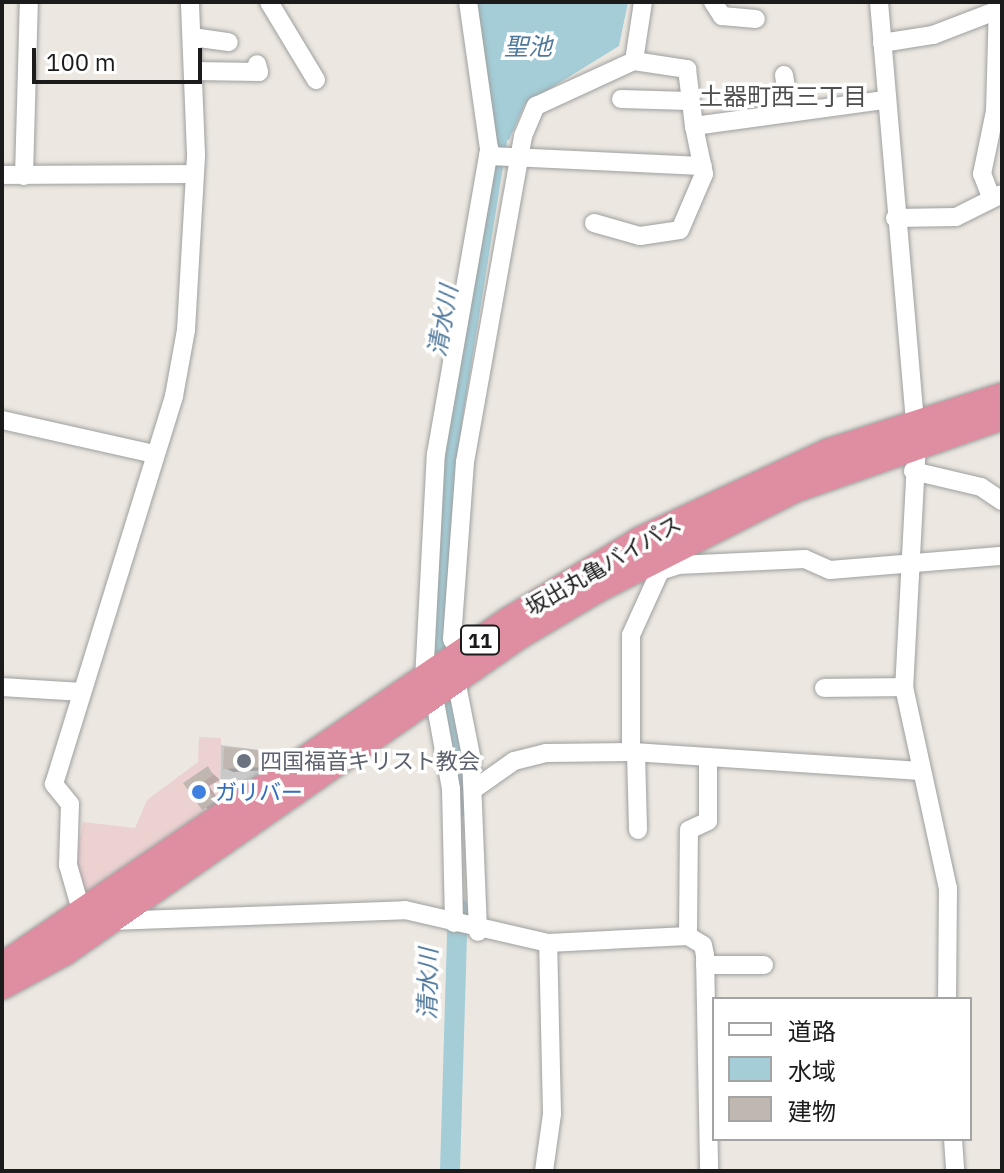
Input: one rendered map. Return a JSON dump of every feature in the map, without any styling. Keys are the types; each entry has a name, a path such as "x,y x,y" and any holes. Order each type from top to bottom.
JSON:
{"highway":[{"name":"坂出丸亀バイパス","path":"2,986 111,921 429,688 460,653 651,557 916,432 1002,396"},
{"name":"坂出丸亀バイパス","path":"916,432 1002,417"},
{"name":"坂出丸亀バイパス","path":"2,966 83,917 429,688 456,680 651,557"}],"street":[{"path":"24,176 29,2"},
{"path":"83,917 68,865 70,804 54,784 154,454 186,330 194,174 190,2"},
{"path":"269,2 316,80"},
{"path":"454,923 451,789 429,688 436,454 488,156 468,2"},
{"path":"634,61 643,2"},
{"path":"713,2 722,16 756,19"},
{"path":"879,2 895,218 916,432 914,560 904,687 919,771 948,888 947,997"},
{"path":"882,43 933,35 998,6 995,111 982,174 996,195 956,217 895,218"},
{"path":"192,37 229,42"},
{"path":"460,653 452,639 465,462 519,158 536,106 634,61 687,69 689,101 703,166 680,230 640,236 594,223"},
{"path":"194,71 259,72 257,64"},
{"path":"784,75 790,113"},
{"path":"621,99 689,101"},
{"path":"694,126 885,100"},
{"path":"488,156 703,166"},
{"path":"2,175 194,174"},
{"path":"2,420 154,454"},
{"path":"913,471 981,487 1002,501"},
{"path":"638,830 628,644 651,557 805,559 830,570 914,560 1002,556"},
{"path":"456,680 473,790 478,932"},
{"path":"2,687 82,692"},
{"path":"824,688 904,687"},
{"path":"473,790 514,761 546,753 704,753 708,761 708,821 689,830 688,936"},
{"path":"708,761 919,771"},
{"path":"111,921 405,910 478,932 548,943 688,936 703,945 710,1001 709,1171"},
{"path":"544,1171 552,1114 548,943"},
{"path":"705,965 764,965"},
{"path":"953,1141 955,1171"}],"shaded area":[{"path":"199,737 221,738 220,808 81,906 75,864 83,822 135,828 147,800 198,762"},
{"path":"221,745 267,751 268,774 220,808"}],"water":[{"name":"聖池","path":"476,2 628,2 619,46 525,104 509,140 490,140"}],"building":[{"name":"四国福音キリスト教会","path":"224,747 257,750 263,767 223,769"},
{"name":"ガリバー","path":"208,766 213,775 203,782 216,801 202,810 183,783"}],"waterway":[{"name":"清水川","path":"439,655 452,422 501,115"},
{"name":"清水川","path":"447,704 459,807"},
{"name":"清水川","path":"450,1171 458,907"}],"place":[{"name":"四国福音キリスト教会","path":"244,761"},
{"name":"ガリバー","path":"199,792"}],"district":[{"name":"土器町西三丁目","path":"783,97"}]}
